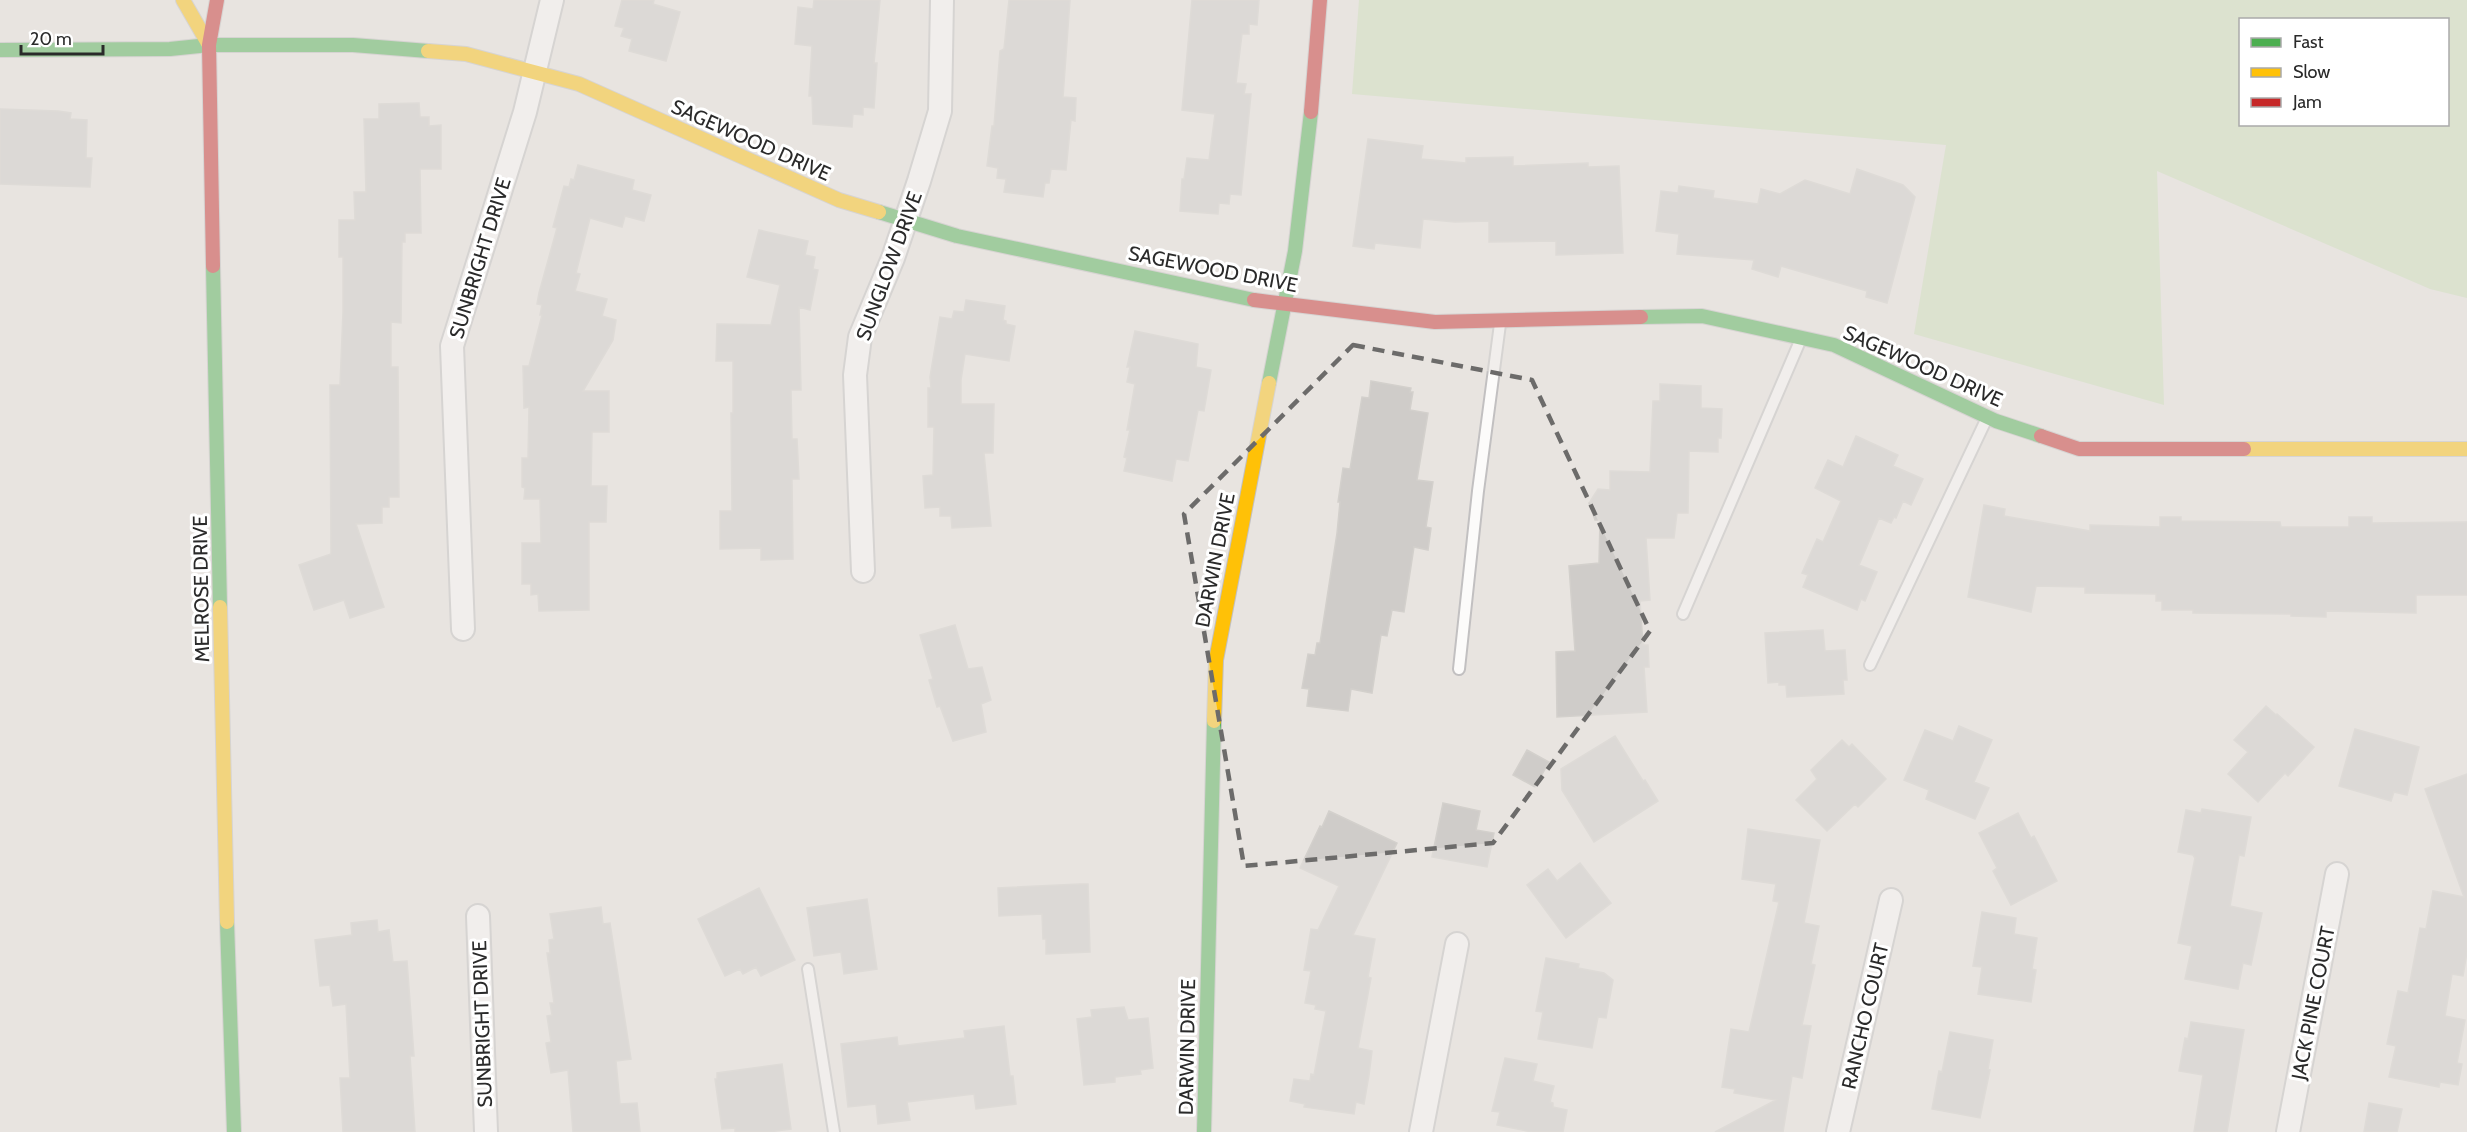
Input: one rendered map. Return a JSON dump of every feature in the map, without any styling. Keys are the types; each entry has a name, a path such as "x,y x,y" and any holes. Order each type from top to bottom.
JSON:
{"street":[{"name":"MELROSE DRIVE","path":"183,0 209,45"},
{"name":"MELROSE DRIVE","path":"217,0 209,45 227,935 234,1132"},
{"name":"SUNBRIGHT DRIVE","path":"463,629 452,346 525,112 552,0"},
{"name":"SUNGLOW DRIVE","path":"863,571 855,375 860,337 906,221 940,111 942,0"},
{"name":"DARWIN DRIVE","path":"1204,1132 1216,660 1297,240 1314,82 1320,0"},
{"name":"SAGEWOOD DRIVE","path":"0,50 170,49 209,45 353,45 466,54 579,84 839,201 957,236 1244,299 1434,322 1702,316 1834,345 1987,417 2079,449 2467,449"},
{"name":"JACK PINE COURT","path":"2288,1132 2337,874"},
{"name":"RANCHO COURT","path":"1838,1132 1891,900"},
{"name":"SUNBRIGHT DRIVE","path":"478,915 486,1132"},
{"path":"1421,1132 1457,944"}],"lane":[{"path":"1459,669 1478,491 1500,321"},
{"path":"1683,614 1801,338"},
{"path":"1870,664 1987,417"},
{"path":"808,969 834,1132"}],"highlighted area":[{"path":"1353,345 1532,380 1650,631 1493,843 1244,866 1184,514"}],"green space":[{"path":"1359,0 2467,0 2467,298 2430,289 2157,171 2164,405 1914,334 1946,145 1352,94"}],"building":[{"path":"622,0 654,0 653,4 680,12 666,61 629,51 632,39 621,36 624,28 615,26"},
{"path":"814,0 880,0 874,63 877,63 874,108 863,107 863,115 853,114 852,127 813,124 812,96 809,96 812,46 795,44 798,7 813,9"},
{"path":"1009,0 1070,0 1063,97 1076,98 1075,121 1071,120 1066,170 1051,169 1049,183 1045,183 1043,197 1004,192 1006,179 997,178 998,168 987,166 992,126 994,126 1000,51 1004,49"},
{"path":"1192,0 1259,0 1257,25 1249,24 1249,34 1242,34 1236,83 1246,84 1244,94 1251,94 1241,195 1230,194 1229,204 1219,203 1218,214 1180,211 1182,179 1184,179 1187,158 1209,160 1215,114 1182,110"},
{"path":"419,103 420,117 429,117 429,126 441,125 441,169 420,169 421,233 405,233 405,242 402,242 401,323 391,322 391,367 398,367 399,497 389,497 389,507 382,507 382,523 356,524 384,607 350,618 344,600 314,610 299,565 331,554 330,385 340,385 343,312 343,257 339,257 339,220 355,220 354,192 366,192 364,119 379,119 379,104"},
{"path":"0,109 58,111 71,113 70,119 87,120 86,158 92,158 90,187 0,184"},
{"path":"1368,139 1423,146 1421,159 1466,163 1466,158 1513,157 1513,166 1588,163 1588,167 1619,166 1623,253 1556,255 1556,241 1489,242 1489,221 1455,222 1423,219 1420,248 1375,243 1374,249 1353,246"},
{"path":"578,165 634,180 632,190 651,195 644,221 625,216 622,227 590,218 576,273 580,274 575,291 607,299 602,316 616,320 613,340 583,391 609,391 609,432 592,432 591,486 607,486 606,522 589,522 589,610 539,611 538,594 531,595 531,584 522,584 522,543 541,543 540,499 524,499 525,488 522,487 522,458 528,458 529,407 524,408 523,366 529,366 542,315 540,315 542,305 537,304 557,228 553,227 564,186 569,187 571,179 574,180"},
{"path":"1857,169 1903,185 1915,197 1887,303 1866,297 1867,291 1781,266 1778,277 1752,269 1754,260 1677,254 1679,234 1656,231 1661,191 1678,193 1679,186 1714,191 1713,198 1758,204 1761,189 1780,194 1805,180 1850,194"},
{"path":"759,230 808,241 805,255 815,257 813,269 818,270 810,310 799,307 801,390 791,390 792,439 797,439 799,479 792,479 793,559 761,560 761,548 720,549 720,511 732,511 733,361 716,361 717,324 771,325 780,285 747,277"},
{"path":"966,300 1005,306 1003,320 1006,324 1015,326 1009,361 965,354 961,380 961,404 994,404 993,453 984,453 991,526 952,528 951,516 940,516 940,507 925,508 923,476 933,475 934,427 928,427 928,388 931,388 930,377 940,317 952,319 954,311 964,312"},
{"path":"1135,331 1198,344 1196,367 1211,370 1204,411 1198,410 1188,461 1176,459 1172,481 1124,471 1127,458 1124,457 1130,430 1127,430 1135,384 1127,382 1130,367 1127,367"},
{"path":"1371,381 1411,388 1410,392 1413,392 1410,410 1428,413 1417,480 1433,482 1426,527 1431,528 1428,550 1414,547 1404,612 1392,610 1387,636 1381,635 1372,693 1351,689 1348,711 1307,706 1309,689 1302,688 1308,654 1315,655 1317,643 1320,643 1337,533 1340,502 1338,502 1343,468 1350,469 1362,397 1369,398"},
{"path":"1660,384 1701,386 1701,408 1722,409 1721,438 1718,438 1718,452 1689,451 1688,513 1677,513 1674,538 1646,538 1650,600 1640,601 1643,645 1648,645 1649,667 1644,667 1647,712 1557,717 1556,652 1575,651 1569,566 1599,563 1600,520 1595,520 1589,503 1598,489 1610,490 1610,471 1650,472 1653,401 1660,401"},
{"path":"1856,436 1898,455 1893,466 1923,479 1911,505 1903,501 1896,518 1894,517 1891,523 1879,518 1859,565 1877,572 1865,601 1861,599 1857,610 1803,587 1808,575 1802,573 1817,539 1823,542 1841,501 1815,488 1828,460 1843,467"},
{"path":"1984,505 2005,509 2004,516 2090,531 2090,525 2160,527 2160,517 2181,517 2181,521 2280,522 2281,527 2349,527 2349,517 2372,517 2372,523 2467,522 2467,595 2416,595 2416,613 2326,611 2326,617 2162,610 2162,601 2156,601 2156,594 2085,593 2085,587 2036,586 2031,612 1968,597"},
{"path":"955,625 968,669 982,667 991,700 981,704 986,732 953,741 940,706 937,707 929,680 933,679 920,635"},
{"path":"1823,630 1825,651 1845,650 1847,680 1843,680 1844,694 1787,697 1786,685 1779,685 1779,682 1768,683 1765,633"},
{"path":"2266,706 2314,747 2288,776 2285,773 2258,802 2228,774 2248,752 2234,740"},
{"path":"1959,726 1992,740 1974,782 1989,788 1975,819 1926,799 1929,790 1904,780 1925,730 1953,741"},
{"path":"2355,729 2419,747 2407,795 2394,792 2391,801 2339,786"},
{"path":"1615,736 1658,801 1594,842 1562,790 1561,769"},
{"path":"1842,740 1849,747 1852,744 1886,779 1858,807 1855,804 1827,831 1796,800 1817,779 1811,770"},
{"path":"1527,750 1549,762 1535,787 1513,775"},
{"path":"2467,774 2467,952 2463,976 2452,974 2445,1016 2465,1020 2457,1063 2462,1064 2458,1085 2440,1082 2439,1087 2389,1077 2396,1046 2387,1044 2398,991 2408,993 2420,928 2426,929 2433,891 2464,897 2425,789"},
{"path":"1443,803 1480,811 1476,830 1494,833 1487,867 1432,857"},
{"path":"2202,809 2251,817 2244,856 2239,855 2230,906 2262,913 2251,965 2243,963 2238,989 2185,979 2192,946 2178,943 2195,858 2193,855 2178,852 2186,810 2201,813"},
{"path":"1329,811 1397,843 1353,935 1375,939 1368,977 1371,978 1358,1048 1372,1051 1364,1104 1356,1102 1354,1114 1304,1107 1305,1104 1290,1101 1294,1079 1310,1081 1311,1074 1314,1075 1326,1011 1315,1009 1316,1005 1305,1003 1311,971 1304,970 1311,929 1318,930 1339,886 1300,868"},
{"path":"2018,813 2031,838 2034,836 2057,881 2011,905 1993,871 1997,868 1979,833"},
{"path":"1748,829 1820,840 1804,923 1819,926 1811,964 1815,965 1802,1025 1811,1026 1802,1078 1792,1076 1783,1132 1715,1132 1776,1100 1734,1093 1735,1089 1722,1087 1731,1029 1749,1032 1779,902 1773,901 1776,884 1742,879"},
{"path":"1580,863 1611,903 1566,938 1527,885 1548,869 1557,881"},
{"path":"1088,884 1090,952 1046,954 1042,914 999,916 998,888"},
{"path":"759,888 795,960 761,976 756,967 743,974 740,969 725,976 698,919"},
{"path":"867,899 877,969 844,974 841,952 814,956 807,908"},
{"path":"601,907 603,924 610,923 631,1059 616,1061 620,1104 637,1103 640,1132 573,1132 568,1070 551,1073 546,1043 551,1042 547,1016 552,1015 550,1003 554,1003 547,953 550,953 549,940 554,939 550,914"},
{"path":"1982,912 2016,918 2014,934 2037,938 2032,969 2036,970 2031,1002 1978,994 1982,967 1973,966"},
{"path":"377,920 378,932 389,930 393,962 407,961 414,1056 410,1056 415,1132 343,1132 340,1078 350,1078 346,1004 333,1006 330,985 320,986 315,940 352,935 351,923"},
{"path":"1546,958 1579,964 1578,968 1604,973 1613,980 1606,1018 1598,1017 1592,1048 1538,1039 1543,1012 1536,1011"},
{"path":"1124,1007 1128,1020 1148,1018 1153,1068 1140,1070 1141,1074 1115,1077 1115,1082 1084,1085 1077,1019 1092,1017 1091,1010"},
{"path":"2191,1022 2244,1030 2227,1132 2194,1132 2203,1075 2179,1071 2185,1038 2188,1039"},
{"path":"1004,1026 1016,1104 976,1109 974,1094 907,1102 910,1120 878,1124 876,1104 848,1107 841,1044 897,1037 898,1046 965,1038 964,1031"},
{"path":"1950,1032 1993,1040 1988,1069 1990,1070 1980,1118 1932,1109 1939,1071 1942,1072"},
{"path":"1505,1058 1537,1064 1533,1081 1554,1086 1550,1102 1553,1103 1553,1107 1567,1110 1563,1132 1532,1132 1497,1125 1500,1112 1492,1111"},
{"path":"782,1064 791,1129 735,1132 735,1128 722,1129 715,1079 717,1079 717,1073"},
{"path":"2369,1103 2402,1109 2397,1132 2364,1132"}],"traffic: fast":[{"path":"0,50 170,49 209,45 353,45 428,51"},
{"path":"1269,383 1295,251 1311,112"},
{"path":"879,212 957,236 1254,300"},
{"path":"213,266 220,607"},
{"path":"1641,317 1702,316 1834,345 1996,421 2041,436"},
{"path":"1204,1132 1214,721"},
{"path":"227,922 234,1132"}],"traffic: slow":[{"path":"183,0 209,45"},
{"path":"428,51 466,54 579,84 839,200 879,212"},
{"path":"1214,721 1216,660 1269,383"},
{"path":"2244,449 2467,449"},
{"path":"220,607 227,922"}],"traffic: jam":[{"path":"213,266 209,45 217,0"},
{"path":"1311,112 1320,0"},
{"path":"1254,300 1435,322 1641,317"},
{"path":"2041,436 2079,449 2244,449"}]}
